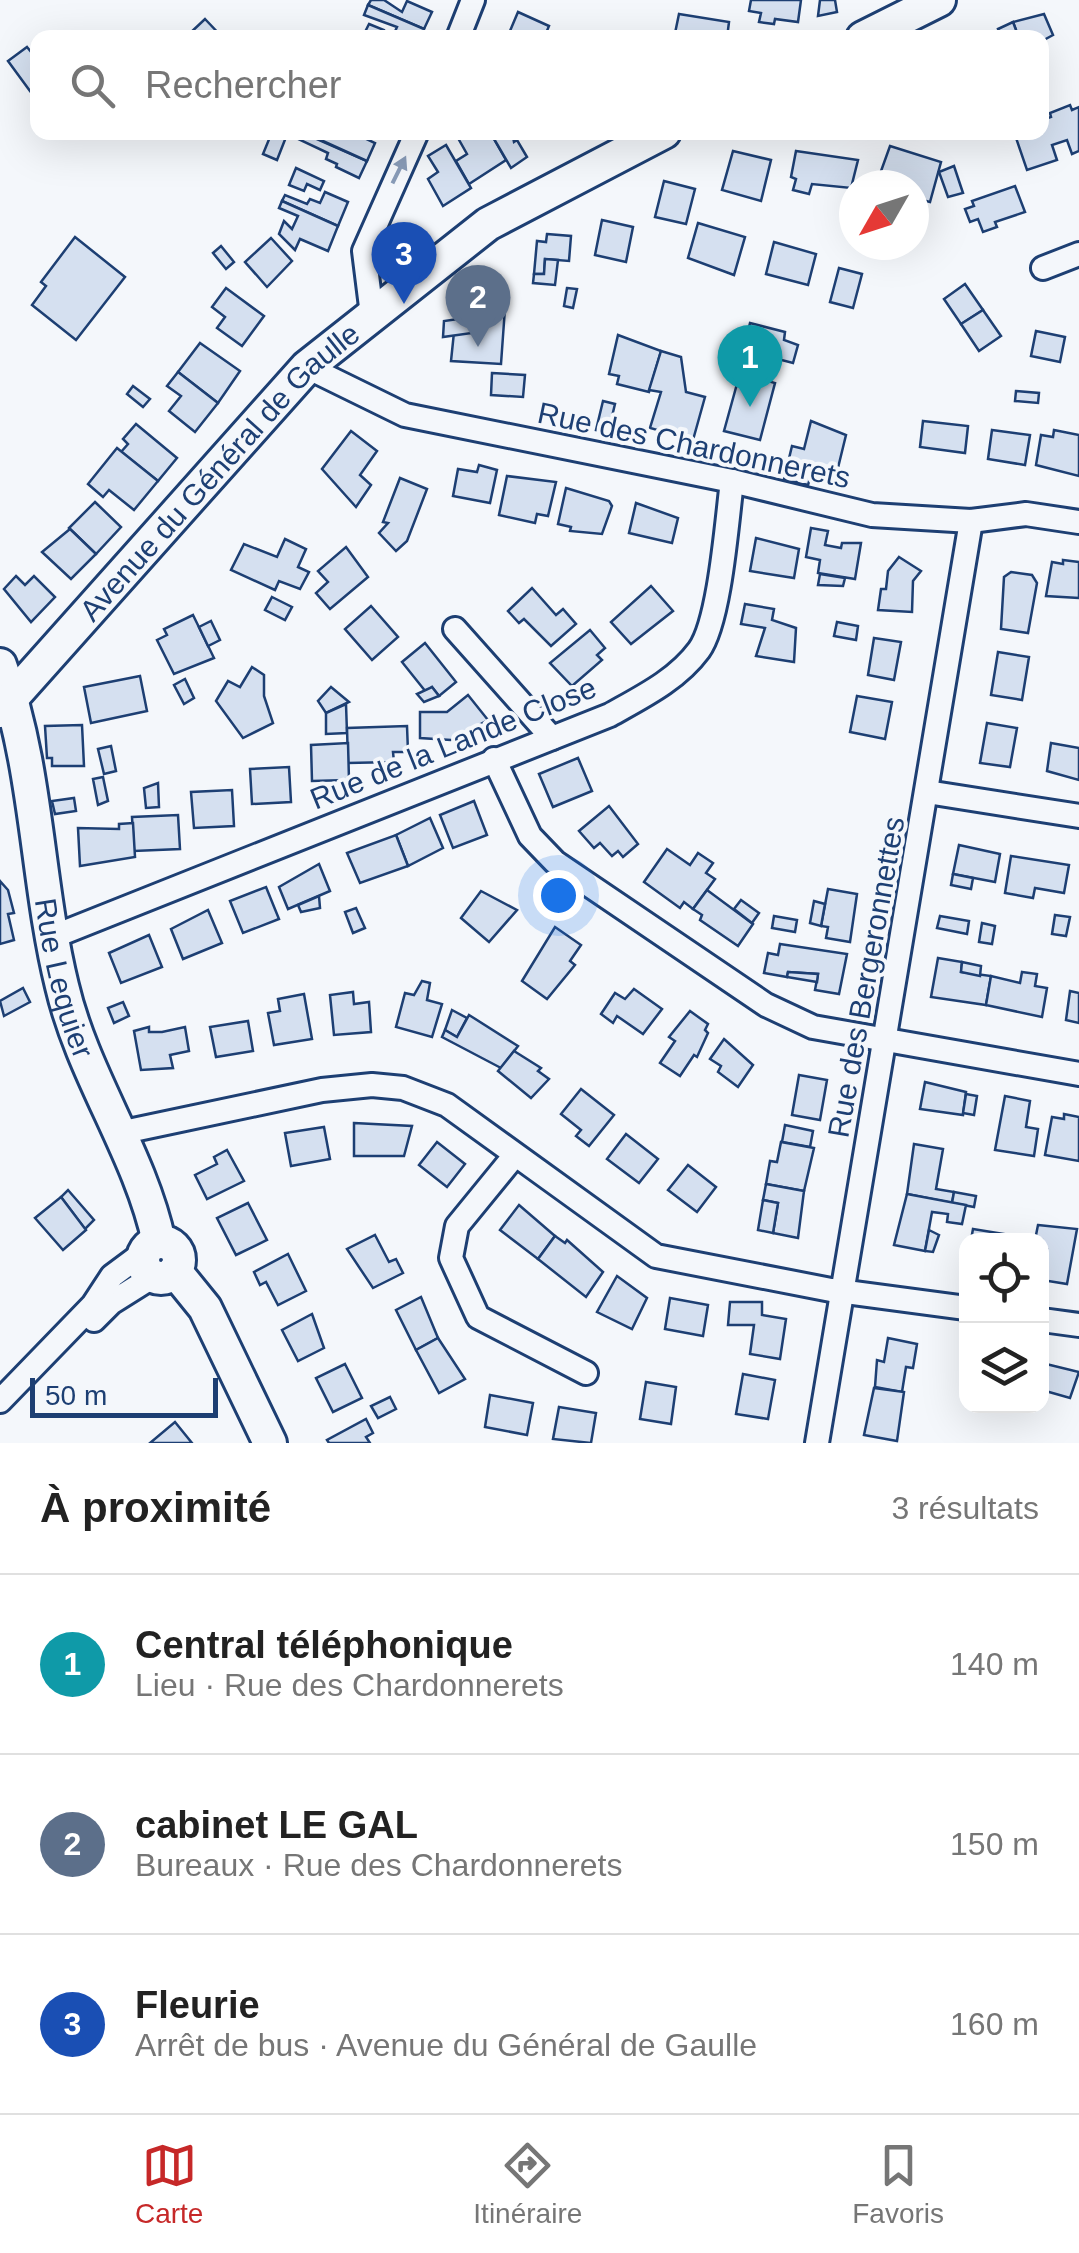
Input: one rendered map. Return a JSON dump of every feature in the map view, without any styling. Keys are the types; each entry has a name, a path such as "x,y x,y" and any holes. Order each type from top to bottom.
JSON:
{"street":[{"path":"461,30 473,0"},
{"path":"878,30 939,0"},
{"path":"372,314 364,251 414,140"},
{"name":"Avenue du Général de Gaulle","path":"7,706 308,367 488,224 649,140"},
{"path":"1044,268 1079,254"},
{"name":"Rue des Chardonnerets","path":"308,367 405,415 732,480 872,515 971,522 1026,514 1079,522"},
{"name":"Rue de la Lande Close","path":"55,936 552,738 644,696 679,672 701,648 711,621 732,480"},
{"name":"Rue des Bergeronnettes","path":"818,1443 971,522"},
{"path":"455,630 552,738"},
{"name":"Rue Lequier","path":"0,665 55,936 61,986 82,1050 148,1192 159,1260 205,1308 270,1443"},
{"path":"494,759 530,836 567,870 766,1005 814,1027 1079,1074"},
{"path":"928,792 1079,816"},
{"path":"118,1133 249,1102 372,1085 403,1088 447,1105 656,1256 959,1307"},
{"path":"515,1155 457,1226 450,1258 478,1317 586,1373"},
{"path":"0,1401 93,1305 112,1276 159,1260"},
{"path":"0,1415 110,1302 159,1260"},
{"path":"1049,1321 1079,1325"}],"building":[{"path":"371,0 384,0 402,12 407,1 432,12 424,29 368,5"},
{"path":"751,0 801,0 798,22 759,22 761,13 749,11"},
{"path":"820,0 835,0 837,12 818,16"},
{"path":"368,5 424,29 396,30 397,27 364,15"},
{"path":"518,12 549,26 547,30 510,30"},
{"path":"679,14 729,22 728,30 676,30"},
{"path":"1044,14 1053,35 1049,37 1049,30 1016,30 1013,22"},
{"path":"205,19 215,30 193,30"},
{"path":"1013,22 1016,30 998,30"},
{"path":"27,47 30,51 30,91 8,61"},
{"path":"1070,105 1072,110 1079,107 1079,151 1072,154 1067,140 1052,145 1057,160 1027,170 1017,140 1049,140 1050,113"},
{"path":"269,140 285,140 277,160 263,154"},
{"path":"300,140 319,140 367,161 359,178 326,159 328,153"},
{"path":"321,140 369,140 375,143 367,161"},
{"path":"459,140 495,140 506,160 469,184 456,161 467,154"},
{"path":"495,140 517,140 527,157 511,168"},
{"path":"446,145 471,188 443,206 428,179 438,172 428,156"},
{"path":"890,146 941,162 930,202 929,170 881,170"},
{"path":"733,151 771,160 761,201 722,190"},
{"path":"796,151 858,160 856,170 839,170 839,187 812,184 809,194 793,190 796,179 791,177"},
{"path":"954,166 963,193 948,197 939,172"},
{"path":"296,168 324,181 320,190 307,184 304,191 289,185"},
{"path":"664,181 695,189 686,224 655,217"},
{"path":"1015,186 1025,212 995,222 997,227 983,232 978,219 970,222 965,209 974,206 972,201"},
{"path":"325,192 348,202 338,226 282,201 285,195 307,204 310,199 320,203"},
{"path":"282,201 338,226 328,251 300,239 295,250 279,234 284,221 292,229 298,216 279,208"},
{"path":"602,220 633,227 626,262 595,255"},
{"path":"698,223 745,237 734,275 688,258"},
{"path":"547,234 571,236 569,261 545,259 544,274 534,274 537,241 546,242"},
{"path":"75,237 125,277 76,340 32,305 46,286 41,282"},
{"path":"271,238 292,261 267,287 245,262"},
{"path":"774,242 816,254 808,285 766,274"},
{"path":"221,246 234,262 226,269 213,253"},
{"path":"545,259 558,260 555,285 533,283 534,274 544,274"},
{"path":"839,268 862,274 853,308 830,302"},
{"path":"965,284 983,310 961,324 944,299"},
{"path":"226,288 264,316 242,346 217,328 225,317 212,307"},
{"path":"567,288 577,289 573,308 564,306"},
{"path":"488,307 505,308 501,364 451,361 454,332 472,333 471,311 488,312"},
{"path":"983,310 1001,336 979,351 961,324"},
{"path":"472,317 472,333 443,337 444,321"},
{"path":"750,323 785,332 784,340 798,345 793,363 774,358 770,370 748,364 753,342 746,340"},
{"path":"1036,331 1065,337 1060,362 1031,356"},
{"path":"618,335 661,351 649,392 617,384 619,376 609,374"},
{"path":"200,343 240,371 218,403 178,372"},
{"path":"661,351 681,357 686,392 705,397 693,440 650,428 661,392 649,390"},
{"path":"178,372 218,403 195,432 169,411 181,396 167,386"},
{"path":"492,373 525,375 523,397 491,395"},
{"path":"740,373 775,383 760,440 724,431"},
{"path":"133,386 150,399 143,407 127,394"},
{"path":"1016,391 1039,393 1038,403 1015,401"},
{"path":"603,401 615,404 608,433 596,430"},
{"path":"811,421 846,435 836,476 814,465 808,485 784,479 792,446 804,449"},
{"path":"923,421 968,426 965,453 920,447"},
{"path":"136,424 177,458 158,481 121,452 128,444 123,439"},
{"path":"992,430 1030,435 1025,465 988,459"},
{"path":"1054,430 1079,435 1079,476 1036,465 1041,435 1053,437"},
{"path":"351,431 377,451 360,475 371,485 356,507 322,469"},
{"path":"117,448 158,481 134,510 109,490 103,497 88,484"},
{"path":"479,465 497,470 490,503 453,496 458,469 477,472"},
{"path":"507,476 556,482 548,516 537,514 535,523 499,515"},
{"path":"400,478 427,489 407,541 396,551 379,533 388,523 383,522"},
{"path":"566,488 609,501 612,506 602,534 570,531 571,527 558,524"},
{"path":"95,502 121,527 96,554 69,528"},
{"path":"636,503 678,518 672,543 629,533"},
{"path":"811,528 828,531 825,545 841,548 842,543 861,543 855,579 818,573 820,560 806,557"},
{"path":"70,529 96,554 71,579 42,552"},
{"path":"756,538 799,549 794,578 750,571"},
{"path":"285,539 306,549 298,567 309,572 300,589 279,581 275,590 231,570 244,544 277,557"},
{"path":"346,547 368,577 330,609 316,593 328,582 318,571"},
{"path":"899,557 921,571 913,581 912,612 878,610 888,571"},
{"path":"1063,560 1079,562 1079,598 1046,596 1052,562 1063,564"},
{"path":"1011,572 1032,575 1037,583 1028,633 1001,629 1004,577"},
{"path":"820,574 845,578 843,586 818,585"},
{"path":"16,576 25,585 34,576 55,597 31,622 4,589"},
{"path":"651,586 673,611 631,644 611,622"},
{"path":"532,588 556,615 563,609 576,624 551,646 524,619 519,623 508,611"},
{"path":"272,597 292,607 285,620 265,610"},
{"path":"745,604 774,609 772,620 796,628 794,662 756,656 765,628 741,624"},
{"path":"371,606 398,637 372,660 345,629"},
{"path":"193,615 214,658 174,674 157,640 167,635 164,629"},
{"path":"211,621 220,640 208,646 199,627"},
{"path":"837,622 858,626 856,640 834,636"},
{"path":"590,630 605,648 597,655 602,660 572,686 550,663"},
{"path":"874,638 901,642 894,680 868,675"},
{"path":"425,643 456,682 439,696 432,687 426,692 402,662"},
{"path":"998,652 1029,657 1022,700 991,695"},
{"path":"252,667 264,675 264,696 273,723 243,738 216,701 228,681 240,687"},
{"path":"140,676 147,711 91,723 84,687"},
{"path":"185,679 194,698 184,704 174,685"},
{"path":"331,687 349,702 326,713 318,701"},
{"path":"432,687 439,696 424,702 417,694"},
{"path":"468,695 488,720 451,740 420,738 420,712 447,712"},
{"path":"857,696 892,702 885,739 850,732"},
{"path":"346,704 347,733 326,734 326,713"},
{"path":"987,723 1017,728 1010,767 980,763"},
{"path":"82,725 84,766 52,766 52,758 47,758 45,726"},
{"path":"407,726 408,752 393,752 394,762 348,763 347,728"},
{"path":"348,743 349,780 312,781 311,745"},
{"path":"1051,743 1079,748 1079,780 1047,771"},
{"path":"111,746 116,771 104,774 98,749"},
{"path":"578,758 592,791 553,807 539,774"},
{"path":"289,767 291,802 252,804 250,769"},
{"path":"103,777 108,801 98,805 93,779"},
{"path":"158,783 159,807 146,808 144,788"},
{"path":"232,790 234,826 194,828 191,792"},
{"path":"74,798 76,811 55,814 52,801"},
{"path":"474,801 487,835 453,848 440,815"},
{"path":"609,806 638,844 623,857 618,851 612,856 600,843 594,848 579,831"},
{"path":"178,815 180,849 134,851 132,817"},
{"path":"430,818 443,848 408,866 396,835"},
{"path":"133,823 135,857 80,866 78,828 119,829 119,824"},
{"path":"396,835 408,866 360,883 347,853"},
{"path":"959,845 1000,854 995,882 953,874"},
{"path":"667,849 690,865 698,853 713,863 706,873 715,879 693,909 684,902 680,908 644,882"},
{"path":"1011,856 1069,865 1064,893 1035,888 1033,898 1005,893"},
{"path":"319,864 330,891 288,909 279,887"},
{"path":"953,874 973,878 971,889 951,885"},
{"path":"0,881 8,890 14,913 8,914 14,940 0,944"},
{"path":"266,887 279,919 243,933 230,901"},
{"path":"828,889 857,894 850,942 826,938 828,927 821,926"},
{"path":"707,890 753,924 738,946 700,920 702,915 693,909"},
{"path":"481,891 517,910 489,942 461,918"},
{"path":"319,896 320,908 301,912 298,905"},
{"path":"741,900 759,913 752,923 734,909"},
{"path":"814,901 825,904 821,926 810,923"},
{"path":"356,908 365,928 353,933 345,912"},
{"path":"208,910 222,943 183,959 171,929"},
{"path":"1055,915 1070,917 1066,936 1052,934"},
{"path":"774,916 797,920 795,932 772,928"},
{"path":"940,916 969,921 967,934 937,928"},
{"path":"982,923 995,926 992,944 979,942"},
{"path":"555,927 581,945 570,961 575,965 547,999 522,981"},
{"path":"149,935 162,967 121,983 109,953"},
{"path":"780,944 847,954 839,994 815,990 818,974 788,972 787,977 764,973 768,953 778,955"},
{"path":"938,958 962,962 961,972 991,976 986,1005 931,997"},
{"path":"962,962 981,966 980,976 961,972"},
{"path":"788,972 818,974 817,982 787,977"},
{"path":"1022,972 1037,974 1035,986 1047,988 1042,1017 986,1005 991,976 1020,983"},
{"path":"422,981 430,983 427,1000 442,1004 432,1037 396,1027 405,993 414,995"},
{"path":"23,988 30,1002 4,1016 0,1001"},
{"path":"634,989 662,1009 643,1034 617,1016 613,1023 601,1014 615,993 625,999"},
{"path":"1070,991 1079,993 1079,1023 1066,1020"},
{"path":"353,992 354,1004 369,1002 371,1032 334,1035 330,995"},
{"path":"304,994 312,1039 274,1045 268,1013 280,1011 278,999"},
{"path":"123,1002 129,1016 114,1023 108,1008"},
{"path":"452,1010 467,1018 457,1037 445,1030"},
{"path":"690,1011 708,1024 708,1033 697,1057 694,1055 680,1076 660,1063 675,1041 669,1037"},
{"path":"469,1015 518,1046 501,1068 442,1037 445,1030 457,1037"},
{"path":"248,1021 253,1051 216,1057 210,1027"},
{"path":"149,1027 149,1032 162,1032 185,1027 189,1051 170,1055 173,1068 141,1070 134,1031"},
{"path":"724,1039 753,1065 738,1087 718,1072 721,1066 710,1059"},
{"path":"514,1051 541,1068 538,1071 549,1079 531,1098 498,1071"},
{"path":"799,1075 827,1080 820,1120 792,1115"},
{"path":"925,1082 966,1092 963,1115 920,1109"},
{"path":"581,1089 614,1115 589,1146 576,1136 581,1130 561,1114"},
{"path":"966,1094 977,1096 974,1115 963,1113"},
{"path":"1005,1096 1030,1101 1026,1127 1038,1129 1034,1156 995,1150"},
{"path":"1064,1114 1079,1117 1079,1161 1045,1155 1052,1117 1064,1119"},
{"path":"354,1123 412,1126 404,1156 354,1156"},
{"path":"785,1125 813,1131 810,1147 782,1142"},
{"path":"324,1127 330,1159 291,1166 285,1133"},
{"path":"626,1134 658,1159 639,1183 607,1159"},
{"path":"437,1142 465,1164 447,1187 419,1165"},
{"path":"781,1142 814,1148 804,1191 766,1184 770,1161 777,1162"},
{"path":"914,1144 943,1149 936,1189 954,1192 952,1203 907,1194"},
{"path":"227,1150 244,1181 207,1199 195,1175 217,1164 214,1157"},
{"path":"688,1165 716,1187 697,1212 668,1190"},
{"path":"766,1184 804,1191 798,1238 773,1233 778,1203 763,1200"},
{"path":"68,1190 94,1220 85,1229 61,1197"},
{"path":"954,1192 976,1196 974,1207 952,1203"},
{"path":"907,1194 966,1205 962,1224 947,1222 948,1214 932,1212 925,1251 894,1245"},
{"path":"61,1197 86,1230 63,1250 35,1218"},
{"path":"763,1200 778,1203 773,1233 758,1230"},
{"path":"248,1203 267,1240 236,1255 217,1218"},
{"path":"519,1205 555,1236 538,1259 500,1230"},
{"path":"1038,1225 1077,1229 1067,1284 1049,1281 1049,1233 1036,1233"},
{"path":"929,1230 939,1235 933,1252 925,1251"},
{"path":"375,1235 389,1262 396,1259 403,1273 373,1288 347,1249"},
{"path":"555,1236 565,1243 567,1240 603,1272 586,1297 538,1259"},
{"path":"288,1254 306,1291 278,1305 266,1282 260,1285 254,1272"},
{"path":"617,1276 647,1298 632,1329 597,1312"},
{"path":"421,1297 438,1338 416,1350 396,1310"},
{"path":"670,1298 708,1305 703,1336 665,1329"},
{"path":"730,1302 762,1302 762,1315 786,1319 780,1359 750,1354 754,1325 728,1325"},
{"path":"312,1314 324,1348 298,1361 282,1330"},
{"path":"438,1338 465,1379 439,1393 416,1350"},
{"path":"888,1338 917,1344 913,1368 906,1367 902,1392 875,1387 877,1360 884,1362"},
{"path":"345,1364 362,1398 333,1412 316,1378"},
{"path":"1049,1365 1079,1372 1070,1398 1049,1392"},
{"path":"743,1374 775,1380 768,1419 736,1414"},
{"path":"646,1382 676,1387 671,1424 640,1419"},
{"path":"874,1388 904,1392 897,1441 864,1435"},
{"path":"490,1395 533,1403 527,1435 485,1427"},
{"path":"390,1397 396,1409 378,1418 371,1406"},
{"path":"559,1407 596,1413 591,1443 553,1439"},
{"path":"366,1419 373,1433 366,1437 370,1443 327,1440"},
{"path":"175,1422 192,1443 150,1443"}],"place":[{"name":"Fleurie","path":"404,304"},
{"name":"cabinet LE GAL","path":"478,347"},
{"name":"Central téléphonique","path":"750,407"}]}
